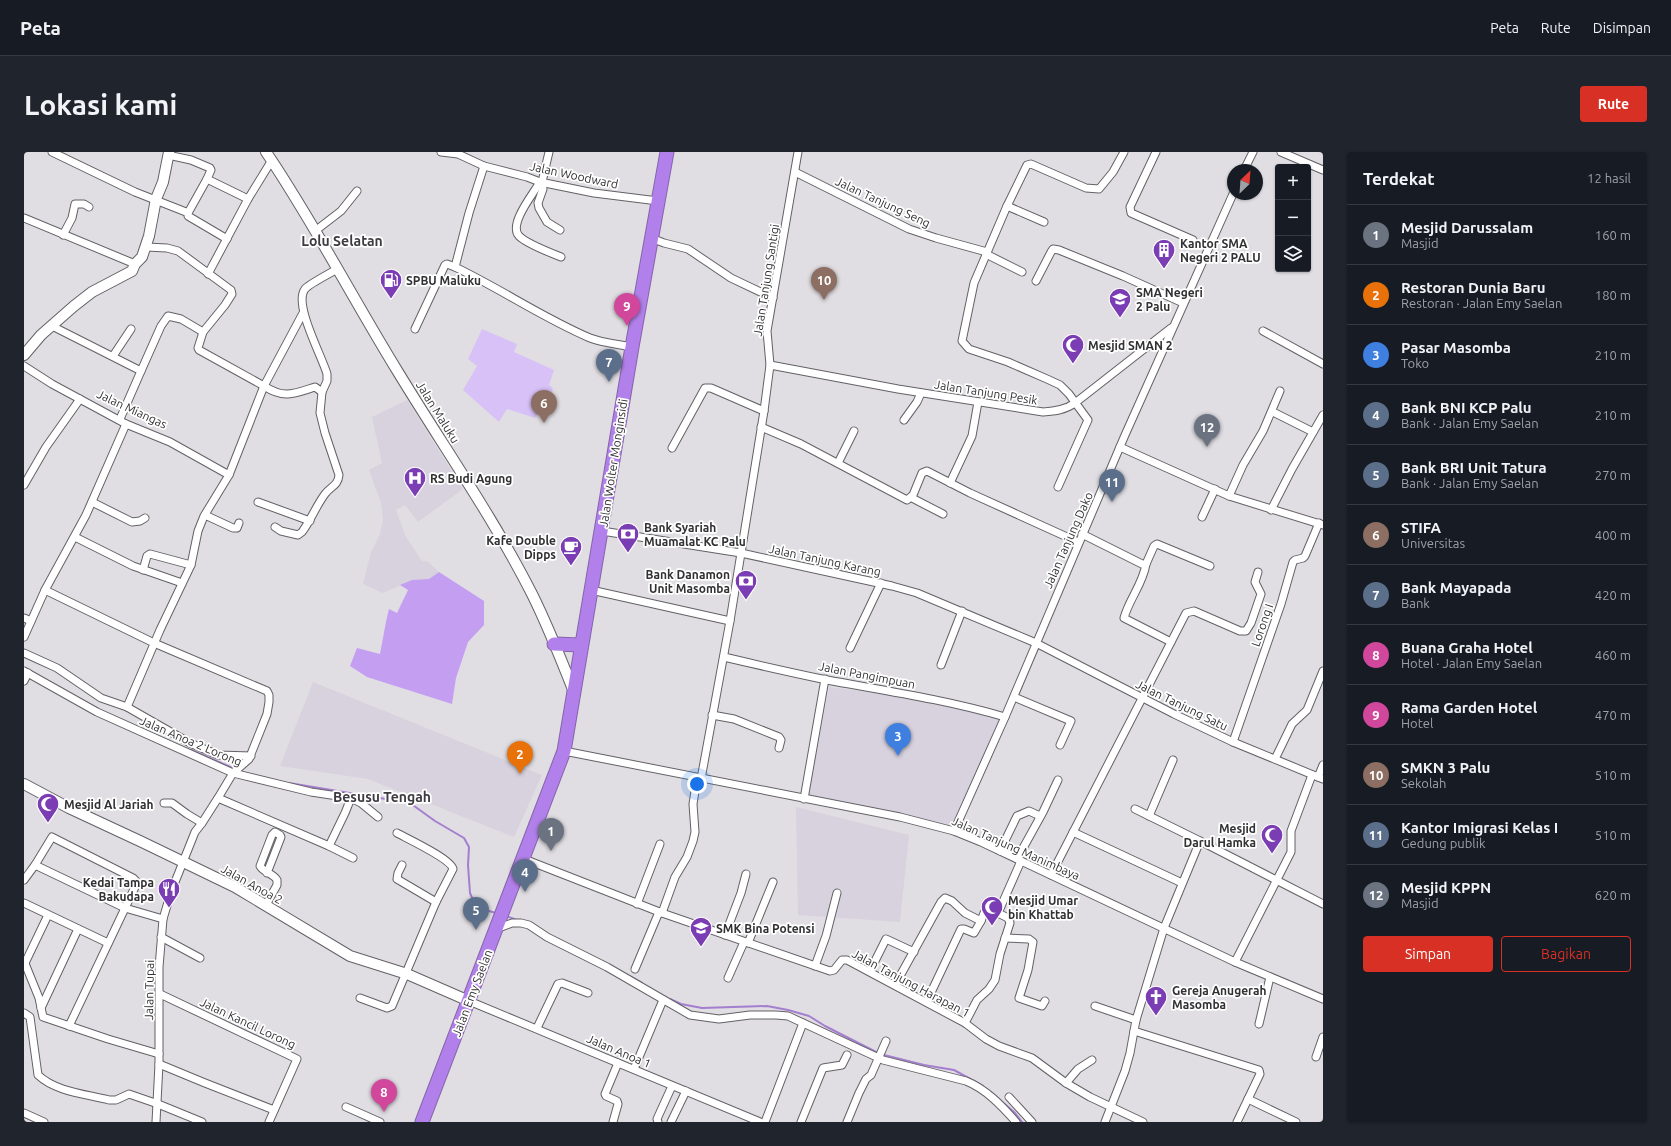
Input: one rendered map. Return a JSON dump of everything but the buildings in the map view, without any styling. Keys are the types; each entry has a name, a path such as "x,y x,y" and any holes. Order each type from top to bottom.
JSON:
{"highway":[{"name":"Jalan Wolter Monginsidi","path":"564,751 632,347 667,152"},
{"path":"554,644 581,645"},
{"name":"Jalan Emy Saelan","path":"422,1122 505,904 524,859 564,751"}],"street":[{"name":"Jalan Woodward","path":"440,152 458,153 484,166 541,182 594,193 658,201"},
{"path":"549,152 541,182 518,218 516,230 518,236 526,241 561,257"},
{"name":"Jalan Tanjung Santigi","path":"741,553 770,365 767,331 798,152"},
{"path":"1058,487 1067,463 1087,422 1087,418 1069,394 1060,385 1008,362 969,349 964,345 962,341 966,316 974,283 986,253 1027,165 1032,164 1086,188 1099,189 1113,172 1124,152"},
{"path":"1156,152 1130,206 1131,213 1193,240"},
{"path":"1247,164 1253,152"},
{"path":"1281,152 1323,170"},
{"path":"56,153 136,192 188,213 188,216 227,239"},
{"path":"24,356 32,345 74,306 92,292 132,271 135,264 142,257 146,247 156,199 163,182 168,153 210,168 207,179 188,213"},
{"path":"208,274 269,156"},
{"name":"Jalan Maluku","path":"269,156 315,231 398,373 491,522 530,590 574,692"},
{"path":"455,267 469,213 484,166"},
{"name":"Jalan Tanjung Seng","path":"795,172 909,229 986,253 1022,272"},
{"path":"207,179 248,199"},
{"path":"541,182 543,189 538,203 540,212 550,225 560,230"},
{"path":"315,231 341,211 357,191"},
{"name":"Jalan Tanjung Dako","path":"954,830 1005,717 1078,542 1172,326 1230,200"},
{"path":"64,234 72,218 75,204 84,204 89,207"},
{"path":"1007,206 1044,222"},
{"path":"24,218 135,264"},
{"path":"651,238 688,249 725,274 773,298"},
{"path":"146,247 167,248 178,251 231,290 232,294 225,305 203,332 198,348 199,350 278,394 290,394 314,387 328,379"},
{"path":"1036,280 1051,252 1053,250 1058,250 1123,276 1183,303"},
{"path":"415,329 444,266 448,264 493,286 535,312 591,338 632,347"},
{"path":"275,527 281,531 298,535 310,521 324,495 336,485 338,480 339,475 320,413 322,392 328,379 324,362 303,313 302,299 305,289 337,269"},
{"path":"128,707 154,643 191,565 198,531 229,475 264,386 303,313"},
{"path":"24,637 45,590 75,537 92,502 141,371 161,326 168,316 181,319 203,332"},
{"path":"52,326 114,356 141,371"},
{"name":"Jalan Tanjung Pesik","path":"770,365 921,393 1043,412 1058,411 1075,403 1172,326"},
{"path":"114,356 131,329"},
{"path":"1263,332 1323,364"},
{"name":"Jalan Miangas","path":"24,366 52,384 123,422 170,442 229,475"},
{"path":"314,387 322,392"},
{"path":"672,448 705,388 711,388 764,411"},
{"path":"1229,496 1243,465 1263,431 1280,391"},
{"path":"904,420 917,402 921,393"},
{"path":"24,485 46,447 80,399"},
{"path":"950,483 972,436 978,402"},
{"path":"1272,412 1313,432"},
{"path":"1271,510 1292,469 1323,415"},
{"path":"761,427 801,444 907,500 912,498 943,514"},
{"path":"838,463 854,432"},
{"path":"1120,447 1229,496 1321,524"},
{"path":"912,498 922,473 927,471 1078,542"},
{"path":"1202,517 1214,490"},
{"path":"92,502 132,522 140,521 145,518"},
{"path":"258,502 310,521"},
{"path":"205,516 233,528 237,528 239,523"},
{"name":"Lorong I","path":"1233,742 1281,604 1293,562 1305,556 1321,524"},
{"name":"Jalan Tanjung Karang","path":"602,531 741,553 918,593 1036,643"},
{"path":"1082,534 1142,564 1146,564"},
{"path":"75,537 118,560 182,583"},
{"path":"1171,642 1124,618 1139,586 1154,546 1158,544 1210,566"},
{"path":"635,969 675,876 687,857 694,840 695,832 693,804 724,657 741,553"},
{"path":"143,570 147,556 150,554 191,565"},
{"path":"1051,875 1186,613 1191,611 1240,631 1246,631 1251,623 1261,594 1256,582 1258,572"},
{"path":"850,648 880,584"},
{"path":"24,653 57,668 101,698 128,707 190,744 218,755 250,757 267,714 269,695 267,692 154,643 45,590"},
{"path":"591,590 730,621"},
{"path":"941,665 962,611"},
{"path":"24,618 31,621"},
{"name":"Jalan Tanjung Satu","path":"1036,643 1233,742 1317,777"},
{"name":"Jalan Pangimpuan","path":"724,657 825,680 934,699 971,707 1005,717"},
{"path":"1275,759 1292,724 1307,710 1323,671"},
{"path":"24,681 26,672"},
{"name":"Jalan Anoa 2 Lorong","path":"26,672 97,712 233,773 311,792 351,798 361,803 378,817"},
{"path":"804,799 825,680"},
{"path":"1014,696 1070,721 1060,745"},
{"path":"712,715 734,719 779,737 781,740 780,748"},
{"name":"Jalan Tanjung Manimbaya","path":"564,751 699,779 900,817 954,830 1235,962 1323,999"},
{"name":"Jalan Tupai","path":"156,1122 159,1064 159,967 163,919 182,862 195,832 233,773 250,757"},
{"path":"1149,816 1173,760"},
{"path":"1235,962 1291,852 1291,831 1323,766"},
{"path":"998,913 1019,860 1058,780"},
{"name":"Jalan Anoa 2","path":"25,788 235,887 326,943 350,956 406,974 469,1001"},
{"path":"218,798 329,846 353,858"},
{"path":"329,846 351,798"},
{"path":"164,804 172,802 186,814 202,823"},
{"path":"1135,809 1323,904"},
{"path":"1000,851 1017,816 1029,811 1040,816"},
{"path":"266,905 278,882 275,877 267,873 260,866 272,835 275,832 281,836 267,873"},
{"path":"1073,832 1182,883"},
{"path":"360,998 390,1008 394,1003 436,902 453,870 453,867 435,854 397,833"},
{"path":"24,880 52,837 135,880 136,885 69,1026"},
{"path":"1105,1122 1125,1071 1136,1020 1164,928 1200,841"},
{"path":"637,904 660,844"},
{"name":"Jalan Tanjung Harapan 1","path":"524,859 660,913 815,966 833,971 844,959 927,1001 965,1023 999,1046 1032,1058 1066,1083 1111,1108 1143,1122"},
{"path":"35,865 125,908 163,919"},
{"path":"402,865 396,879 436,902"},
{"path":"725,935 741,893 746,874"},
{"path":"728,978 746,943 773,882"},
{"path":"815,966 826,936 837,893"},
{"path":"895,984 941,902 945,898 952,900 965,913 980,921"},
{"path":"24,903 108,943"},
{"path":"927,1001 962,929 974,933 984,913 987,911 998,913 1008,918 1010,924 998,963 995,980 989,989 977,1000 965,1023"},
{"path":"48,915 24,962 39,998 43,1016 69,1026 159,1054"},
{"path":"497,927 512,923 526,924 547,937 607,967 663,1000 694,1016 724,1019 750,1015 776,1014 788,1016 883,1060 932,1071 969,1082 991,1097 1016,1122"},
{"path":"40,1008 78,929"},
{"path":"161,936 200,958"},
{"path":"1005,938 1029,939 1033,942 1028,970 1019,998 1042,1006 1045,1001"},
{"path":"870,971 886,940 914,952"},
{"path":"1259,1024 1270,977"},
{"path":"537,1028 558,984 562,983 588,993"},
{"name":"Jalan Kancil Lorong","path":"160,994 297,1059 269,1122"},
{"path":"634,1069 663,1000"},
{"name":"Jalan Anoa 1","path":"469,1001 760,1122"},
{"path":"1095,1006 1136,1020"},
{"path":"24,1014 30,1017 38,1075 56,1086 109,1100 116,1100 130,1094 202,1122"},
{"path":"765,1122 803,1023"},
{"path":"1134,1031 1259,1070 1260,1074 1237,1122"},
{"path":"1316,1057 1323,1037"},
{"path":"847,1122 859,1093 866,1079 871,1076 872,1070 885,1045"},
{"path":"801,1122 823,1068 842,1064 847,1055"},
{"path":"1066,1083 1078,1069 1092,1060"},
{"path":"613,1122 618,1104 617,1101 606,1096 605,1094 618,1062"},
{"path":"159,1064 274,1110"},
{"path":"658,1122 657,1119 672,1086"},
{"path":"671,1122 686,1091"},
{"path":"1009,1097 1032,1122"},
{"path":"1248,1099 1296,1122"},
{"path":"346,1107 380,1122"},
{"path":"24,1113 44,1122"}],"shaded area":[{"path":"482,329 517,344 514,352 554,370 549,385 553,388 551,394 535,418 507,409 499,422 463,390 477,366 468,359"},
{"name":"RS Budi Agung","path":"407,400 463,489 418,522 405,505 396,510 406,537 422,561 427,561 439,572 429,579 412,580 383,593 363,584 371,552 380,534 383,520 381,503 369,470 382,463 372,417"},
{"path":"439,572 484,601 484,625 468,642 456,678 452,704 367,677 350,666 357,648 380,654 389,609 397,613 408,590 400,585 412,580 429,579"},
{"path":"313,682 542,775 514,837 368,779 280,766"},
{"path":"829,687 892,695 970,710 1002,720 952,827 900,814 808,798"},
{"path":"796,807 909,835 900,922 798,915"}],"waterway":[{"path":"191,750 235,769"},
{"path":"289,783 410,803 435,821 464,838 469,847 468,865 470,893 473,900 489,911 496,913"},
{"path":"506,916 517,920"},
{"path":"602,961 642,983"},
{"path":"670,999 681,1004 702,1008 767,1006 788,1010 809,1016 825,1026 880,1054 924,1065 954,1070 983,1086"},
{"path":"991,1092 1015,1113 1022,1122"}],"place":[{"name":"Kantor SMA Negeri 2 PALU","path":"1164,270"},
{"name":"SPBU Maluku","path":"391,300"},
{"name":"SMKN 3 Palu","path":"824,300"},
{"name":"SMA Negeri 2 Palu","path":"1120,318"},
{"name":"Rama Garden Hotel","path":"627,326"},
{"name":"Mesjid SMAN 2","path":"1073,364"},
{"name":"Bank Mayapada","path":"609,382"},
{"name":"STIFA","path":"544,423"},
{"name":"Mesjid KPPN","path":"1207,447"},
{"name":"RS Budi Agung","path":"415,498"},
{"name":"Kantor Imigrasi Kelas I","path":"1112,502"},
{"name":"Bank Syariah Muamalat KC Palu","path":"628,554"},
{"name":"Kafe Double Dipps","path":"571,566"},
{"name":"Bank Danamon Unit Masomba","path":"746,600"},
{"name":"Pasar Masomba","path":"898,756"},
{"name":"Restoran Dunia Baru","path":"520,774"},
{"name":"Mesjid Al Jariah","path":"48,824"},
{"name":"Mesjid Darussalam","path":"551,851"},
{"name":"Mesjid Darul Hamka","path":"1272,854"},
{"name":"Bank BNI KCP Palu","path":"525,892"},
{"name":"Kedai Tampa Bakudapa","path":"169,908"},
{"name":"Mesjid Umar bin Khattab","path":"992,926"},
{"name":"Bank BRI Unit Tatura","path":"476,930"},
{"name":"SMK Bina Potensi","path":"701,948"},
{"name":"Gereja Anugerah Masomba","path":"1156,1016"},
{"name":"Buana Graha Hotel","path":"384,1112"}],"district":[{"name":"Lolu Selatan","path":"342,241"},
{"name":"Besusu Tengah","path":"382,797"}]}
